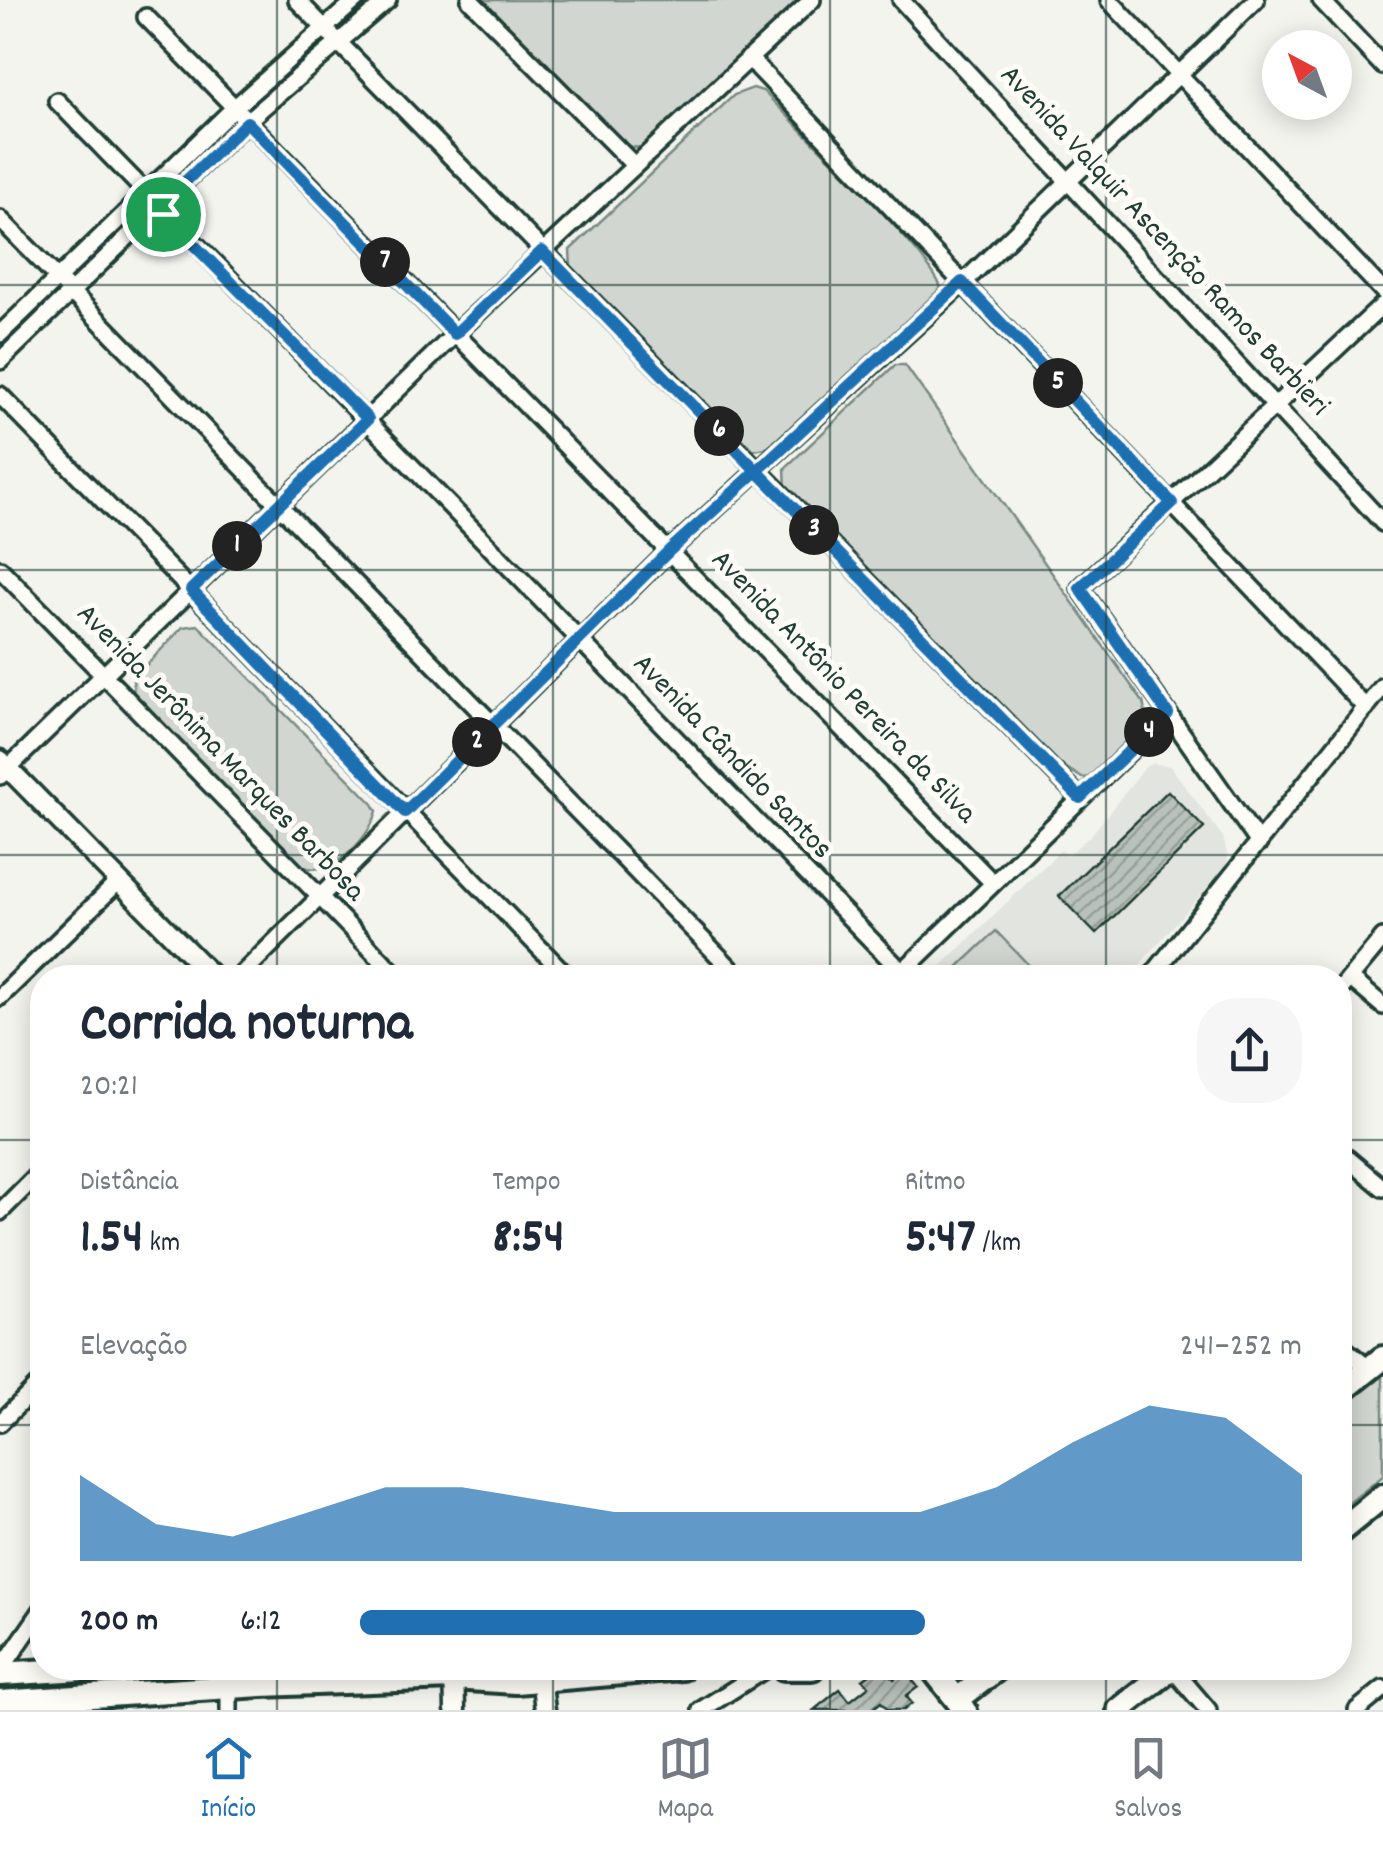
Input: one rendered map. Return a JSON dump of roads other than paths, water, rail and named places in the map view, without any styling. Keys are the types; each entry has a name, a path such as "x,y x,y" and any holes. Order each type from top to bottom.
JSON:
{"main road":[{"path":"1352,1382 1376,1363"},
{"path":"1352,1521 1383,1496"},
{"path":"0,1672 30,1671"},
{"path":"0,1702 229,1699 387,1680"},
{"path":"940,1680 956,1706 985,1680"},
{"path":"1119,1710 1157,1680"}],"street":[{"path":"297,0 1080,798"},
{"path":"0,334 234,108 356,0"},
{"path":"0,360 247,122 388,0"},
{"path":"470,0 634,165"},
{"path":"201,965 3,768 104,676 542,251 812,0"},
{"name":"Avenida Valquir Ascenção Ramos Barbieri","path":"901,0 1383,523"},
{"path":"1110,0 1383,291"},
{"path":"251,965 670,550 962,282 1256,0"},
{"path":"1321,0 1383,66"},
{"name":"Avenida Antônio Pereira da Silva","path":"146,17 993,883"},
{"path":"749,58 1366,708"},
{"name":"Avenida Cândido Santos","path":"57,101 891,965"},
{"path":"0,219 727,965"},
{"path":"1259,843 1080,588 1383,305"},
{"path":"0,396 557,965"},
{"name":"Avenida Jerônima Marques Barbosa","path":"0,569 386,965"},
{"path":"1160,965 1383,686"},
{"path":"913,965 1168,714"},
{"path":"32,965 118,881"},
{"path":"1352,976 1383,938"},
{"path":"0,996 30,967"},
{"path":"1352,988 1383,1006"},
{"path":"1352,1162 1383,1188"},
{"path":"0,1212 30,1182"},
{"path":"1352,1351 1376,1363"},
{"path":"0,1423 30,1393"},
{"path":"0,1672 30,1628"},
{"path":"454,1680 455,1710"},
{"path":"541,1680 545,1710"},
{"path":"701,1710 748,1680"},
{"path":"1182,1680 1208,1710"},
{"path":"1357,1710 1383,1689"}]}
